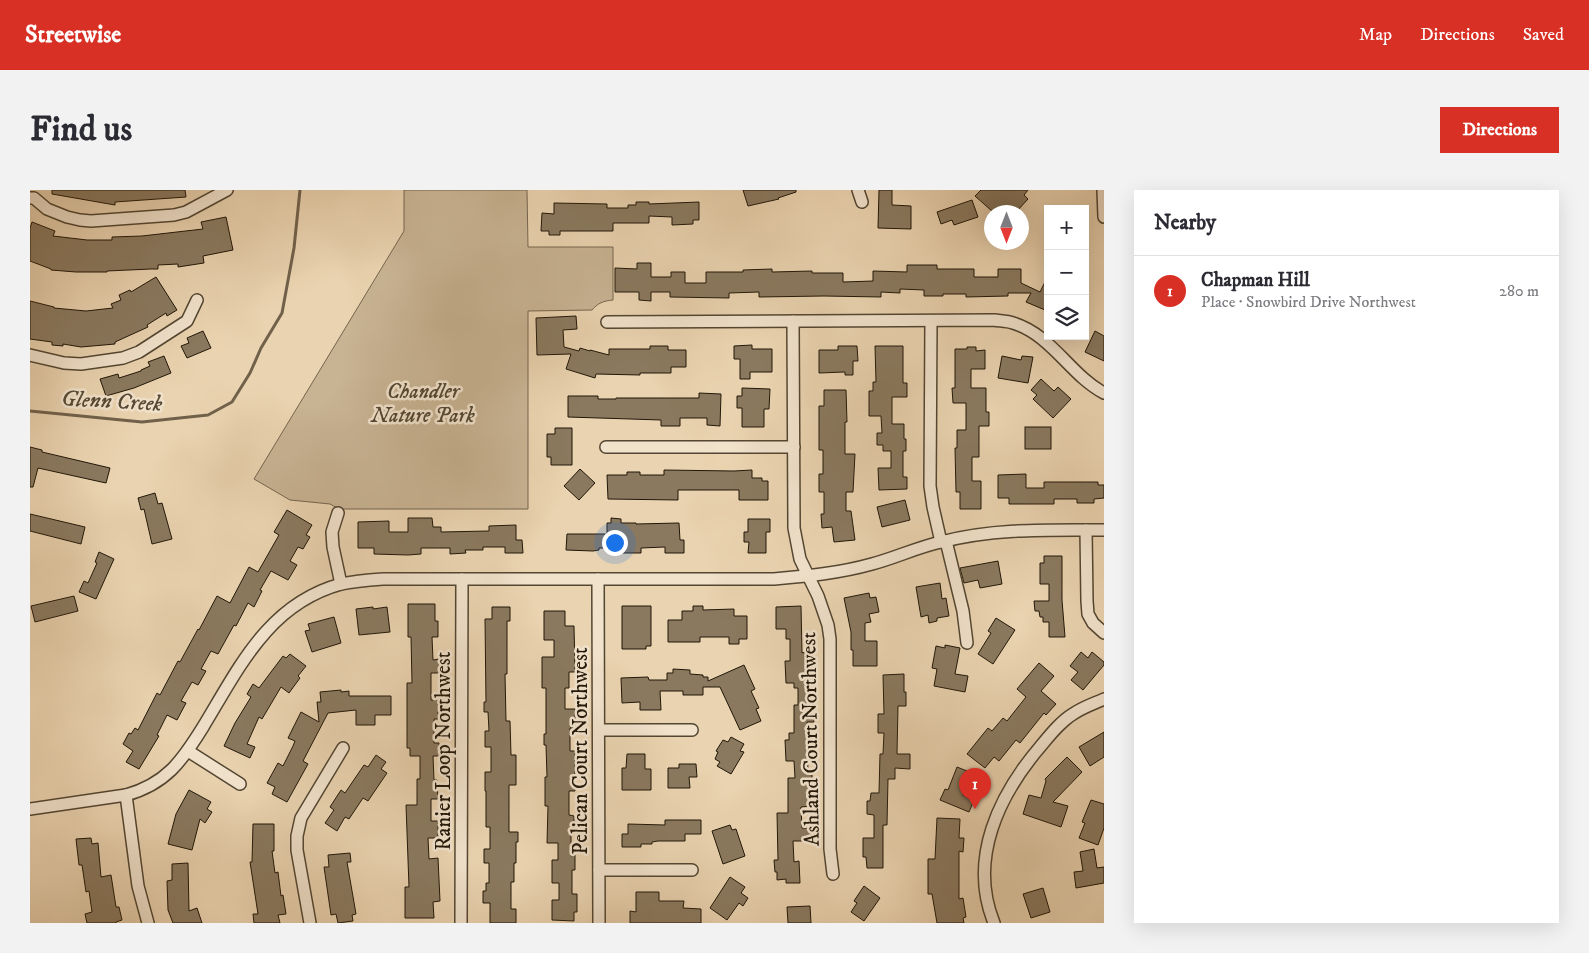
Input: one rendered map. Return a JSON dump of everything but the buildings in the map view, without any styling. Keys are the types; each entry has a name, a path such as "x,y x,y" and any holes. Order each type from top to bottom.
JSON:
{"street":[{"path":"30,198 34,198 47,209 67,217 92,221 186,212 228,190"},
{"path":"858,190 862,202"},
{"path":"1103,190 1104,217"},
{"path":"30,355 64,363 81,364 123,358 139,352 187,320 197,300"},
{"path":"607,322 994,320 1011,322 1027,328 1040,336 1085,379 1104,393"},
{"name":"Ashland Court Northwest","path":"793,321 794,528 800,559 825,614 830,639 830,849 833,874"},
{"path":"931,321 930,486 932,507 944,541 963,610 967,643"},
{"path":"606,447 794,448"},
{"path":"338,513 332,532 333,547 341,584"},
{"path":"1086,530 1086,601 1088,614 1104,632"},
{"path":"30,809 126,795 141,791 156,783 173,770 188,750 254,644 268,628 306,599 341,584 383,579 774,579 845,571 944,541 984,534 1104,530"},
{"name":"Ranier Loop Northwest","path":"461,923 462,579"},
{"name":"Pelican Court Northwest","path":"598,579 600,923"},
{"path":"994,923 988,903 985,861 992,828 1005,796 1032,757 1060,725 1084,707 1104,699"},
{"path":"599,730 692,730"},
{"path":"310,923 297,850 297,836 301,818 343,748"},
{"path":"188,750 240,784"},
{"path":"126,795 138,886 148,923"},
{"path":"599,870 692,870"}],"green space":[{"name":"Chandler Nature Park","path":"404,190 527,190 528,247 613,247 613,300 601,303 592,310 528,311 528,509 339,509 330,504 290,500 254,479 404,231"}],"waterway":[{"name":"Glenn Creek","path":"30,411 142,422 208,415 232,402 282,313 294,248 300,190"}],"place":[{"name":"Chapman Hill","path":"975,809"}]}
